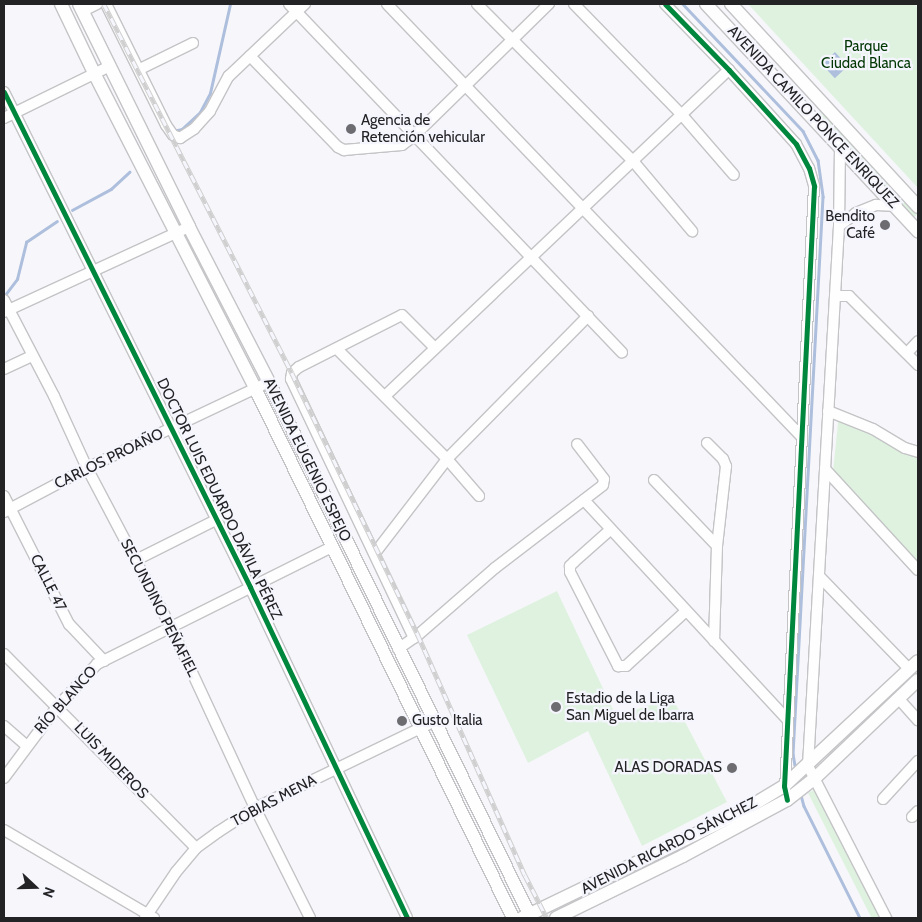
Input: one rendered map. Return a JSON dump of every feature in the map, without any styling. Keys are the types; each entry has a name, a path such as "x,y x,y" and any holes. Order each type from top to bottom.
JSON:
{"main road":[{"name":"AVENIDA EUGENIO ESPEJO","path":"61,4 94,74 269,382 528,917"},
{"name":"AVENIDA CAMILO PONCE ENRIQUEZ","path":"706,4 897,206 918,231"},
{"name":"AVENIDA CAMILO PONCE ENRIQUEZ","path":"731,4 918,207"},
{"name":"AVENIDA EUGENIO ESPEJO","path":"81,8 110,66 256,388 513,918"},
{"name":"AVENIDA RICARDO SÁNCHEZ","path":"528,917 741,812 784,786 808,766 914,665"},
{"name":"AVENIDA RICARDO SÁNCHEZ","path":"556,918 691,852 787,800 814,778 918,680"}],"street":[{"path":"81,8 97,4"},
{"path":"106,4 166,124 173,136 180,138 201,122 210,111 224,82 293,8 305,4"},
{"path":"387,4 464,87 802,437"},
{"path":"477,4 633,161 692,231"},
{"path":"250,56 338,147 344,150 402,144 414,136 549,4"},
{"path":"574,4 682,115 734,175"},
{"path":"665,4 729,70 796,144 808,168 814,186 784,786 787,800"},
{"path":"293,8 622,352"},
{"path":"140,69 192,42"},
{"path":"4,118 110,66"},
{"path":"385,396 729,70"},
{"name":"DOCTOR LUIS EDUARDO DÁVILA PÉREZ","path":"4,92 250,588 334,769 407,918"},
{"path":"840,146 839,226 808,766 886,918"},
{"path":"839,226 856,213 876,205 897,206"},
{"path":"6,311 94,272 183,229"},
{"path":"835,296 849,296 918,366"},
{"name":"SECUNDINO PEÑAFIEL","path":"4,300 6,311 32,356 87,468 171,627 255,808 310,918"},
{"path":"414,638 291,378 292,372 299,367 402,316 435,348"},
{"path":"375,553 447,459 588,316"},
{"path":"907,353 918,342"},
{"path":"337,349 447,459 479,496"},
{"path":"4,370 32,356"},
{"name":"CARLOS PROAÑO","path":"7,510 87,468 269,382"},
{"path":"828,411 873,430 905,448 918,452"},
{"path":"708,443 723,459 726,466 716,546 714,641"},
{"path":"398,649 414,638 495,568 599,490 604,479 577,444"},
{"path":"825,469 918,570"},
{"path":"654,480 716,546"},
{"name":"CALLE 47","path":"4,496 7,510 69,624 104,661"},
{"path":"584,500 787,719"},
{"path":"136,560 216,520"},
{"path":"610,530 570,566 570,572 618,666 626,666 686,611"},
{"name":"RÍO BLANCO","path":"4,778 57,707 97,664 332,547"},
{"path":"819,576 914,665"},
{"name":"LUIS MIDEROS","path":"4,654 196,848"},
{"path":"898,698 918,720"},
{"name":"TOBIAS MENA","path":"149,917 176,872 196,848 255,808 433,722"},
{"path":"4,726 27,746"},
{"path":"882,800 918,761"},
{"path":"4,830 149,917"}],"green space":[{"name":"Parque Ciudad Blanca","path":"748,4 914,4 918,8 918,188"},
{"path":"822,109 917,215 911,220 816,114"},
{"path":"839,413 918,457 918,564 833,471"},
{"name":"Estadio de la Liga San Miguel de Ibarra","path":"557,591 617,718 671,695 727,802 642,846 588,731 528,763 467,635"},
{"path":"816,789 881,917 872,918 808,793"}],"water":[{"path":"835,52 848,66 835,78 822,64"}],"waterway":[{"path":"173,131 182,129 200,112 210,93 230,4"},
{"path":"683,4 803,131 818,160 823,197 793,754 795,765"},
{"path":"72,210 111,189 129,172"},
{"path":"5,295 17,279 26,242 57,221"},
{"path":"801,795 804,806 860,918"}],"railway":[{"path":"104,4 292,373 418,635 525,875 547,918"}],"cycle path":[{"path":"665,4 729,70 796,144 809,168 814,186 784,786 787,800"},
{"path":"4,92 250,587 407,918"}],"place":[{"name":"Agencia de Retención vehicular","path":"351,129"},
{"name":"Bendito Café","path":"885,225"},
{"name":"Estadio de la Liga San Miguel de Ibarra","path":"556,707"},
{"name":"Gusto Italia","path":"402,721"},
{"name":"ALAS DORADAS","path":"732,768"}]}
